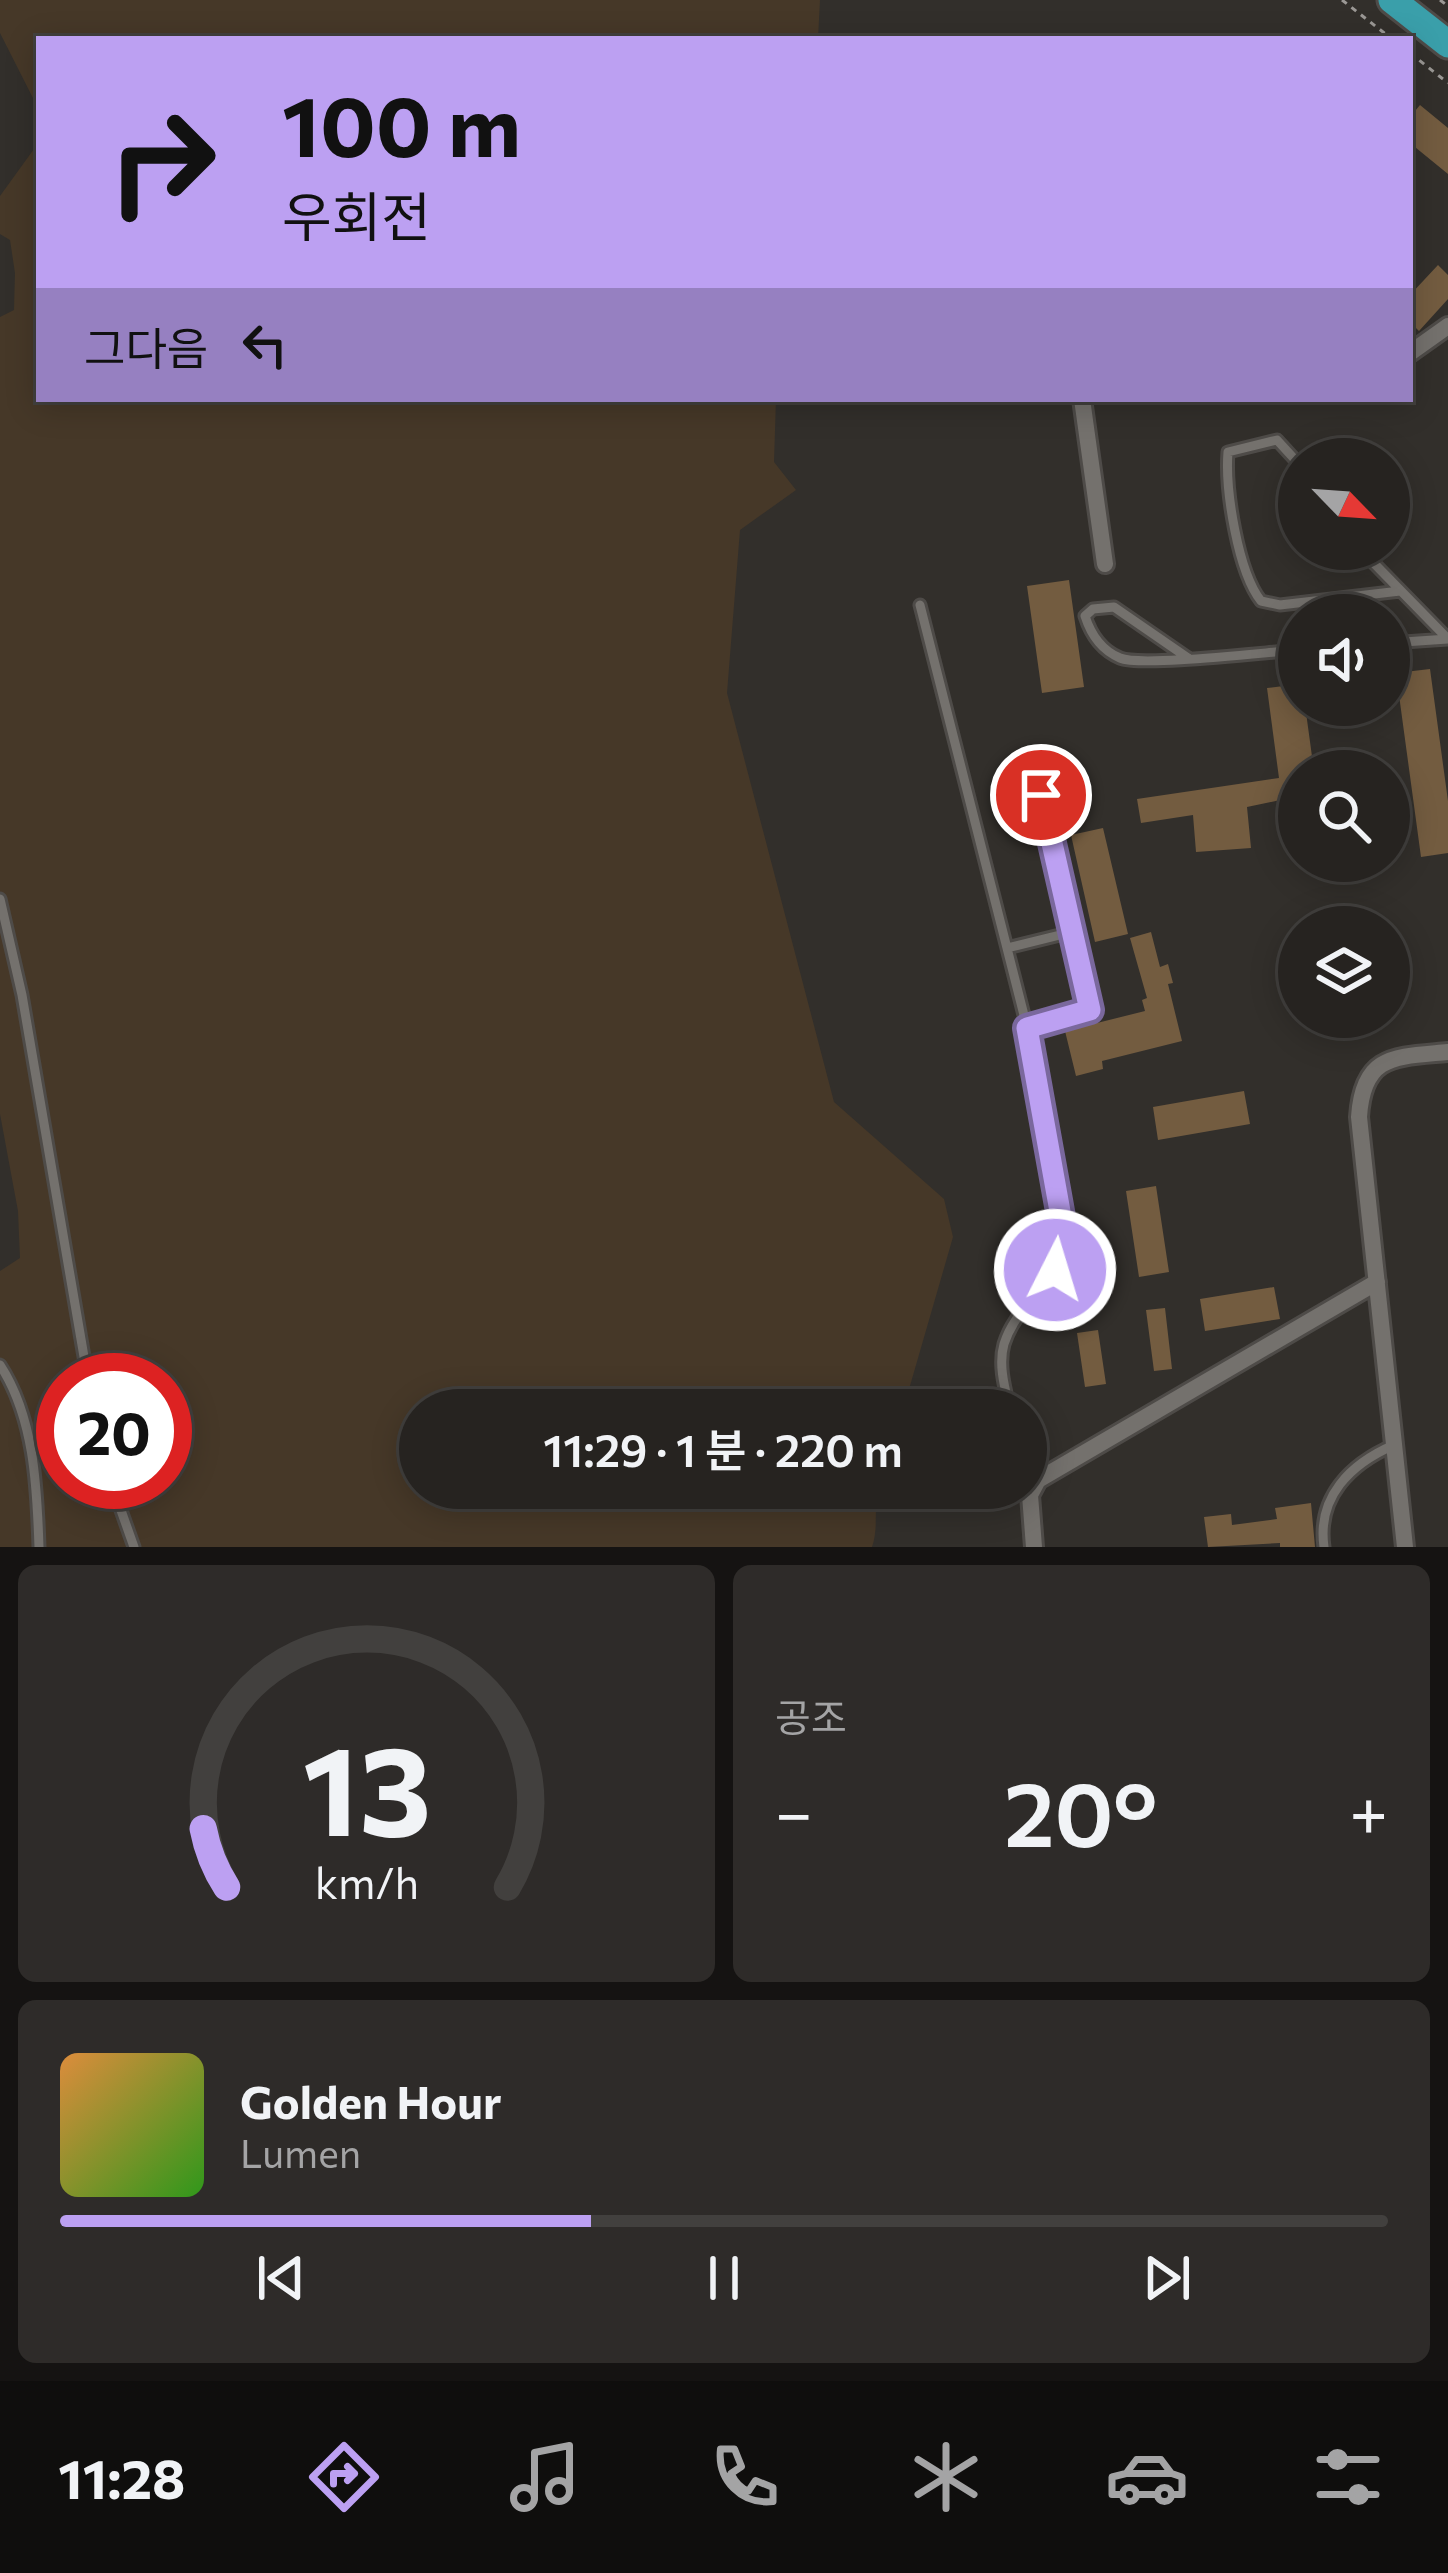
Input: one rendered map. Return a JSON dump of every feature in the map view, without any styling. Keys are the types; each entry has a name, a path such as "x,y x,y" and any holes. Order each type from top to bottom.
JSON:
{"main road":[{"path":"1392,0 1448,44"}],"street":[{"path":"1413,351 1448,326"},
{"path":"1082,402 1105,564"},
{"path":"1405,1547 1360,1092 1382,1061 1448,1052"},
{"path":"1047,1474 1377,1282"},
{"path":"1031,1509 1034,1547"}],"lane":[{"path":"1278,441 1228,452 1226,476 1249,586 1261,601 1280,605 1400,591"},
{"path":"1380,570 1448,639"},
{"path":"920,605 1027,1028 1064,1244 1046,1287 1005,1342 1005,1389"},
{"path":"1188,658 1114,607 1094,609 1085,616 1090,633 1120,658 1135,663 1278,652"},
{"path":"1410,642 1448,639"},
{"path":"1027,1028 1090,1010 1041,795"},
{"path":"0,898 22,995 83,1353"},
{"path":"1007,948 1072,932"},
{"path":"0,1365 18,1393 38,1490 39,1547"},
{"path":"1324,1547 1324,1506 1353,1471 1394,1444"},
{"path":"121,1509 134,1547"}],"path":[{"path":"1342,0 1388,36"},
{"path":"1440,0 1448,6"},
{"path":"1413,55 1448,83"}],"shaded area":[{"path":"0,0 820,0 818,36 36,36 36,104 0,33"},
{"path":"36,146 36,402 776,402 774,462 796,490 740,530 727,693 834,1102 944,1199 953,1237 909,1389 399,1389 399,1509 876,1509 872,1547 0,1547 0,1271 20,1258 18,1211 0,1114 0,317 14,310 10,240 0,234 0,196"}],"building":[{"path":"1420,105 1448,128 1448,174 1413,145 1413,113"},
{"path":"1438,265 1448,275 1448,299 1419,331 1413,325 1413,292"},
{"path":"1069,580 1084,687 1042,693 1027,586"},
{"path":"1430,669 1448,801 1448,853 1421,857 1403,726 1410,726 1410,671"},
{"path":"1278,687 1278,726 1308,726 1311,750 1278,750 1278,770 1267,688"},
{"path":"1278,778 1278,800 1247,807 1251,848 1196,852 1193,815 1141,823 1137,799"},
{"path":"1103,828 1128,934 1095,942 1071,835"},
{"path":"1151,932 1160,967 1168,964 1182,1041 1102,1061 1103,1069 1076,1076 1065,1031 1145,1011 1142,1000 1147,998 1130,938"},
{"path":"1244,1091 1250,1124 1158,1140 1153,1107"},
{"path":"1156,1186 1169,1272 1139,1277 1126,1191"},
{"path":"1274,1287 1280,1319 1205,1331 1200,1299"},
{"path":"1165,1308 1172,1369 1154,1371 1146,1310"},
{"path":"1098,1330 1106,1384 1085,1387 1077,1333"},
{"path":"1311,1503 1315,1547 1280,1547 1280,1543 1208,1547 1204,1517 1231,1514 1232,1525 1277,1519 1275,1508"}],"route":[{"path":"1041,795 1090,1010 1027,1028 1063,1228 1063,1252 1055,1270"}]}
